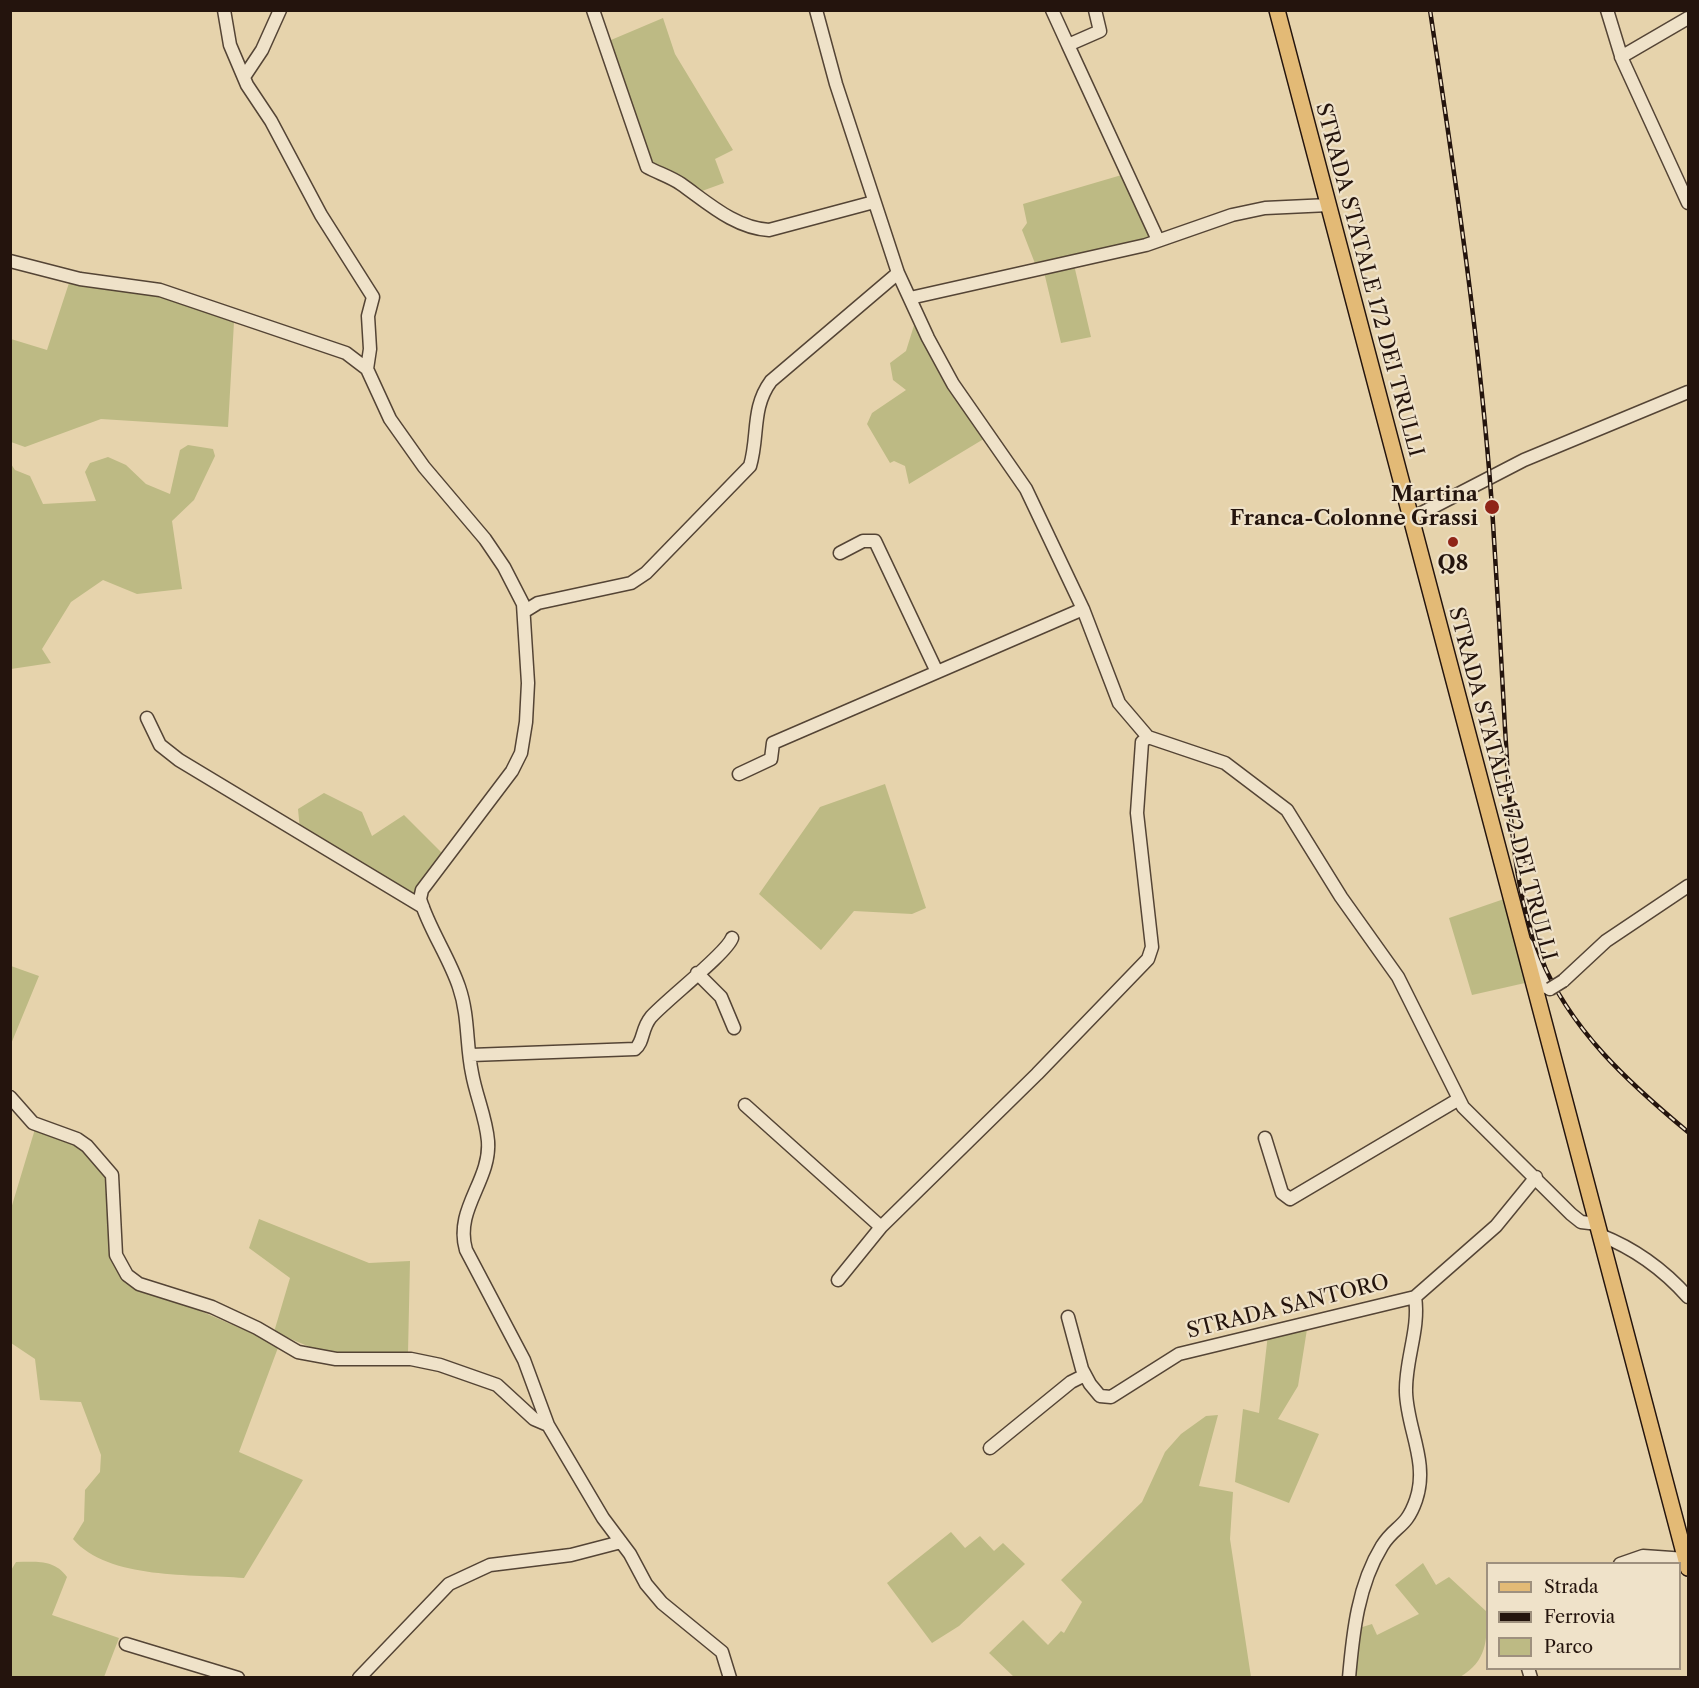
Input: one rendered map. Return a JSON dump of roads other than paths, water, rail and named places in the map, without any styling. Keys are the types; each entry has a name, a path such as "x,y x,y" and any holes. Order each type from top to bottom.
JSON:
{"main road":[{"name":"STRADA STATALE 172 DEI TRULLI","path":"1277,10 1687,1564"}],"street":[{"path":"224,10 230,45 244,77 321,215 373,297 368,316 370,349 367,369"},
{"path":"244,77 262,50 280,10"},
{"path":"593,10 647,167 680,183 696,196 755,229 769,230 874,202"},
{"path":"816,10 836,84 898,273 953,384 1026,489 1083,609 1119,703 1148,737 1225,763 1287,810 1341,897 1398,977 1459,1099 1483,1130 1536,1177 1571,1214 1581,1222 1599,1229 1626,1245 1657,1266 1689,1297"},
{"path":"1052,10 1158,240"},
{"path":"1068,45 1100,31 1095,10"},
{"path":"1608,10 1621,57 1689,203"},
{"path":"1621,57 1689,18"},
{"path":"910,298 1146,245 1232,215 1265,208 1329,205"},
{"path":"10,261 80,279 160,290 346,353 367,369 390,419 424,466 485,539 504,567 525,611 528,683 521,753 512,771 422,890 420,898 459,988 465,1010 471,1072 486,1121 488,1156 464,1218 461,1234 466,1250 524,1360 548,1425 646,1584 662,1603 722,1652 729,1677"},
{"path":"525,611 538,603 630,583 651,569 750,466 756,411 761,395 771,381 898,273"},
{"path":"1410,519 1533,456 1689,392"},
{"path":"840,553 863,541 875,541 937,672"},
{"path":"739,774 771,759 773,743 1083,609"},
{"path":"147,718 160,745 178,760 423,908"},
{"path":"838,1280 881,1227 1037,1074 1148,959 1152,947 1137,813 1142,742 1148,737"},
{"path":"1522,939 1535,954 1546,987 1550,989 1563,981 1606,941 1689,886"},
{"path":"471,1055 635,1049 640,1045 645,1025 732,938"},
{"path":"697,973 721,997 734,1028"},
{"path":"10,1097 33,1123 77,1139 87,1146 112,1175 116,1255 127,1275 140,1284 212,1307 257,1328 298,1352 336,1359 411,1359 498,1385 534,1419 548,1425"},
{"path":"1265,1138 1282,1193 1290,1199 1459,1099"},
{"path":"745,1105 881,1227"},
{"name":"STRADA SANTORO","path":"1068,1317 1085,1375 1096,1392 1107,1398 1179,1354 1415,1297 1496,1226 1536,1177"},
{"path":"1349,1677 1353,1626 1369,1571 1387,1538 1409,1518 1420,1488 1417,1441 1406,1393 1415,1335 1415,1297"},
{"path":"990,1448 1071,1382 1085,1375"},
{"path":"359,1677 449,1584 490,1565 571,1555 621,1542"},
{"path":"1623,1562 1643,1556 1676,1562"},
{"path":"126,1644 238,1677"}],"railway":[{"path":"1430,10 1481,383 1492,507 1511,815 1523,900 1540,956 1567,1008 1584,1031 1623,1074 1688,1132"}],"place":[{"name":"Martina Franca-Colonne Grassi","path":"1492,507"},
{"name":"Q8","path":"1453,542"}]}
